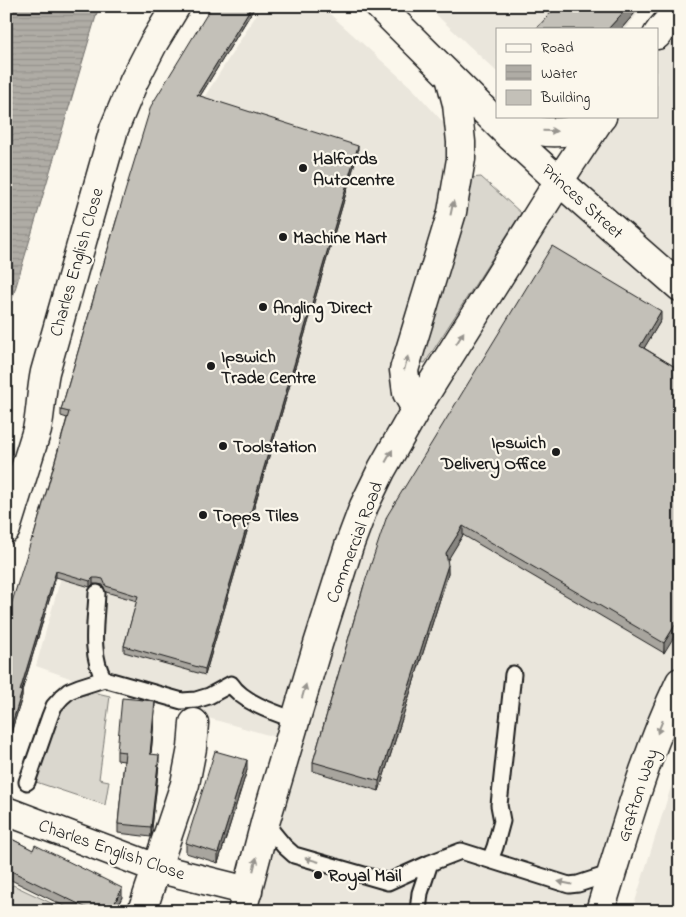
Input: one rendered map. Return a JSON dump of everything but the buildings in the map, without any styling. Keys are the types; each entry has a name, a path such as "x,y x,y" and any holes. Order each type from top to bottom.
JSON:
{"main road":[{"name":"Charles English Close","path":"6,528 37,430 45,372 114,129 134,81 153,44 176,6"},
{"name":"Princes Street","path":"379,6 511,137 680,287"},
{"path":"664,23 680,8"},
{"path":"416,409 407,393 404,370 452,212 461,159 457,104 450,77"},
{"name":"Princes Street","path":"487,113 496,117"},
{"name":"Princes Street","path":"499,118 522,128 557,132 574,130 598,118"},
{"name":"Commercial Road","path":"245,901 295,720 364,506 382,469 416,409 559,180 601,118"},
{"name":"Grafton Way","path":"600,911 647,759 677,696"},
{"path":"142,911 185,784 192,748 194,723"},
{"name":"Charles English Close","path":"6,811 245,901"}],"lane":[{"path":"97,593 95,643 99,671 104,679"},
{"path":"490,860 502,821 499,805 513,674"},
{"path":"27,782 54,706 69,691 104,679 182,701 196,700 209,696 231,684 246,699 295,720"},
{"path":"265,823 294,855 388,882 460,851 569,885 612,873"},
{"path":"418,911 420,893 430,863"}],"shaded area":[{"path":"262,6 321,6 413,89 461,142 404,370 416,409 601,118 658,118 658,34 680,6 680,705 600,911 242,911 289,741 81,682 36,666 184,140 205,96"},
{"path":"427,6 644,6 626,28 496,28 496,71"},
{"path":"481,177 521,213 425,363 419,362 470,178"},
{"path":"97,693 110,696 99,779 109,781 105,805 36,782 48,741 59,713 69,702 76,698"},
{"path":"680,774 680,911 632,911 671,787"},
{"path":"13,885 68,911 6,911 6,890 8,891"}],"water":[{"path":"6,6 99,6 6,320"}],"place":[{"name":"Halfords Autocentre","path":"303,168"},
{"name":"Machine Mart","path":"283,237"},
{"name":"Angling Direct","path":"263,307"},
{"name":"Ipswich Trade Centre","path":"211,366"},
{"name":"Toolstation","path":"223,446"},
{"name":"Ipswich Delivery Office","path":"556,452"},
{"name":"Topps Tiles","path":"203,515"},
{"name":"Royal Mail","path":"318,875"}]}
